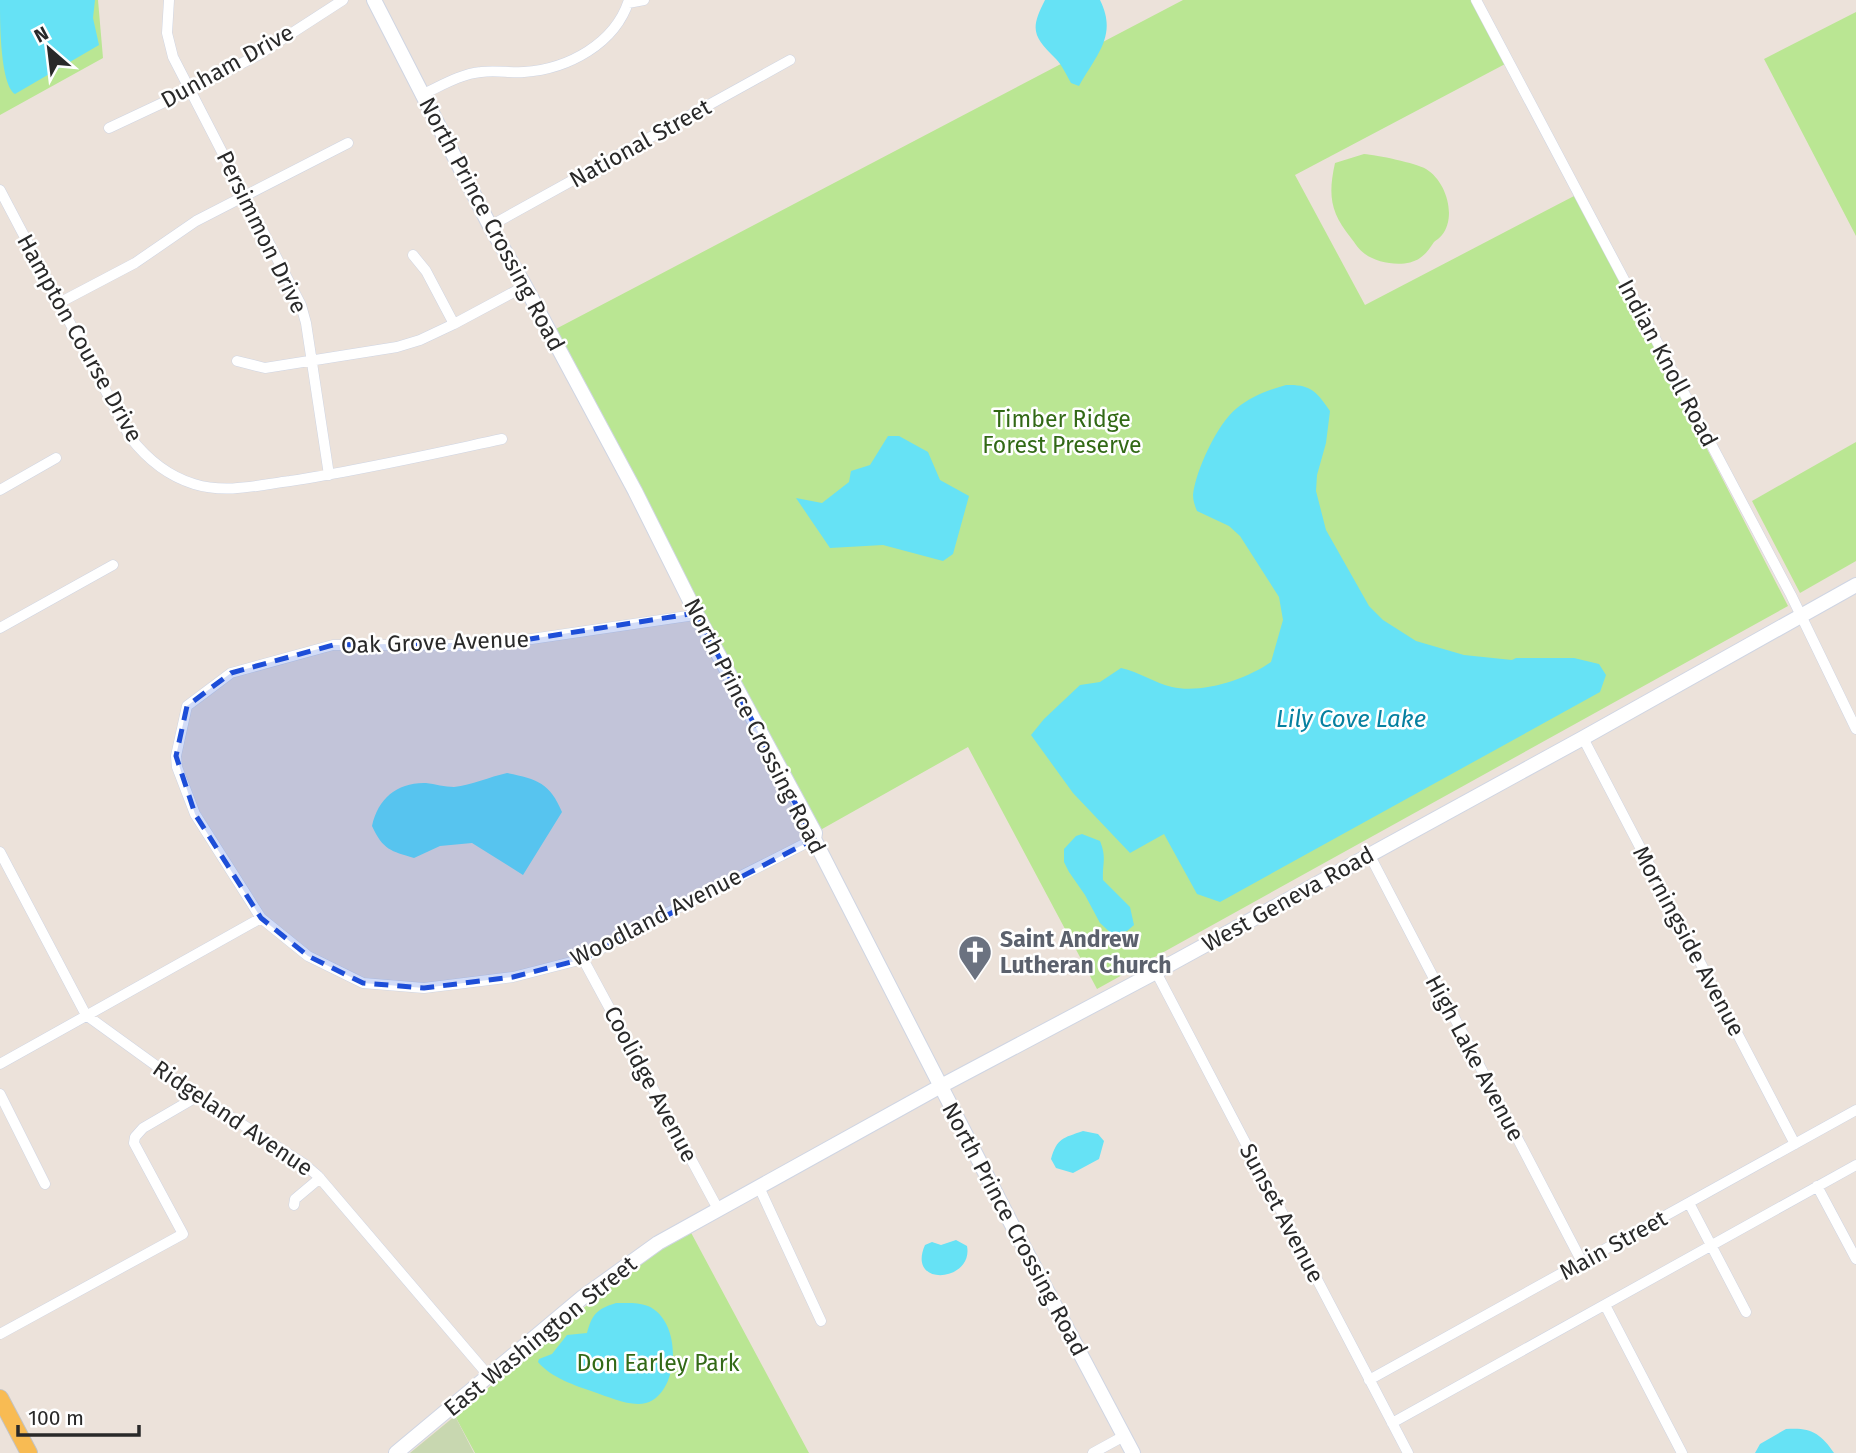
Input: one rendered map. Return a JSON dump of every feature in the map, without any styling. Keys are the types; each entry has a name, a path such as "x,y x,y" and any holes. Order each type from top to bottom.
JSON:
{"main road":[{"name":"North Prince Crossing Road","path":"374,0 421,95 815,833 814,839 1133,1453"},
{"name":"West Geneva Road","path":"718,1209 1583,738 1856,584"},
{"name":"East Washington Street","path":"396,1453 624,1265 718,1209"},
{"path":"0,1398 29,1453"}],"street":[{"name":"Persimmon Drive","path":"169,0 166,21 170,48 297,295 306,323 330,475"},
{"name":"Dunham Drive","path":"109,128 258,55 343,0"},
{"path":"421,95 451,81 480,72 531,71 573,60 587,53 600,41 625,13 628,1 644,0"},
{"name":"Indian Knoll Road","path":"1476,0 1800,616 1856,729"},
{"name":"National Street","path":"491,226 790,61"},
{"path":"59,303 135,263 196,221 348,143"},
{"name":"Hampton Course Drive","path":"0,190 130,437 147,457 161,468 196,485 229,489 330,475 502,439"},
{"path":"413,255 426,271 454,324"},
{"path":"237,361 265,368 397,347 420,340 454,324 525,286"},
{"path":"0,490 56,458"},
{"path":"0,628 113,565"},
{"name":"Oak Grove Avenue","path":"187,706 231,673 333,645 480,645 696,613"},
{"name":"Woodland Avenue","path":"187,706 176,756 177,767 195,814 261,919 307,956 363,983 424,988 513,977 583,959 640,927 814,839"},
{"name":"Morningside Avenue","path":"1583,738 1795,1144"},
{"name":"Ridgeland Avenue","path":"0,852 86,1015 198,1096 304,1164 320,1178 488,1375"},
{"name":"High Lake Avenue","path":"1368,854 1582,1262"},
{"path":"0,1064 261,919"},
{"name":"Coolidge Avenue","path":"583,959 718,1209"},
{"name":"Sunset Avenue","path":"1156,972 1408,1453"},
{"path":"0,1094 45,1184"},
{"path":"0,1334 183,1234 134,1143 135,1137 143,1128 198,1096"},
{"name":"Main Street","path":"1369,1380 1856,1110"},
{"name":"Main Street","path":"1392,1423 1856,1165"},
{"path":"294,1205 295,1199 320,1178"},
{"path":"1817,1186 1856,1259"},
{"path":"759,1187 821,1321"},
{"path":"1689,1203 1746,1312"},
{"path":"1605,1305 1682,1453"},
{"path":"1093,1453 1124,1436"}],"highlighted area":[{"path":"696,613 814,839 583,959 513,977 424,988 363,983 308,956 261,918 195,814 176,756 187,706 231,673 333,645 511,642"}],"green space":[{"path":"0,0 98,0 103,58 0,115"},
{"name":"Timber Ridge Forest Preserve","path":"1183,0 1474,0 1507,63 1295,175 1365,305 1576,195 1788,606 1097,989 968,747 815,833 550,332"},
{"path":"1856,12 1856,236 1764,59"},
{"path":"1364,154 1426,169 1444,190 1449,209 1446,227 1420,258 1407,263 1392,264 1371,257 1359,248 1339,220 1331,194 1335,163"},
{"path":"1856,442 1856,561 1800,593 1752,501"},
{"name":"Don Earley Park","path":"688,1227 809,1453 475,1453 455,1416 581,1310"},
{"path":"455,1416 474,1453 410,1453"}],"water":[{"path":"0,0 95,0 93,18 99,45 15,94 6,78"},
{"path":"1045,0 1100,0 1107,24 1106,35 1098,55 1079,86 1071,83 1036,33 1037,19"},
{"name":"Lily Cove Lake","path":"1286,385 1312,390 1330,411 1316,491 1326,530 1369,606 1383,620 1416,641 1464,655 1512,660 1574,658 1599,664 1606,675 1600,692 1220,902 1197,894 1164,834 1130,853 1073,793 1031,735 1080,685 1100,682 1121,668 1159,683 1184,689 1224,684 1271,662 1283,620 1279,597 1240,536 1229,526 1197,511 1193,495 1198,473 1209,448 1229,415 1254,397"},
{"path":"888,436 899,436 928,452 940,480 969,496 953,554 943,561 883,545 830,548 796,498 822,503 849,482 851,471 870,465"},
{"path":"507,773 534,780 547,788 562,812 523,875 472,843 440,846 414,858 384,845 372,826 384,800 407,785 426,783 454,787"},
{"path":"1082,834 1100,841 1104,857 1103,880 1130,907 1134,925 1127,931 1113,935 1100,923 1064,862 1064,849 1076,836"},
{"path":"1083,1131 1098,1134 1104,1141 1099,1159 1073,1173 1056,1168 1051,1159 1058,1143"},
{"path":"956,1240 967,1246 966,1258 961,1267 942,1275 932,1274 925,1268 922,1259 925,1245 932,1242 941,1245"},
{"path":"616,1303 648,1306 660,1314 668,1327 672,1341 671,1373 657,1397 646,1403 626,1403 579,1387 556,1377 538,1362 539,1359 552,1354 567,1335 587,1333 596,1314"},
{"path":"1786,1429 1802,1429 1814,1433 1834,1453 1755,1453 1760,1444"}],"place":[{"name":"Saint Andrew Lutheran Church","path":"975,982"}]}
